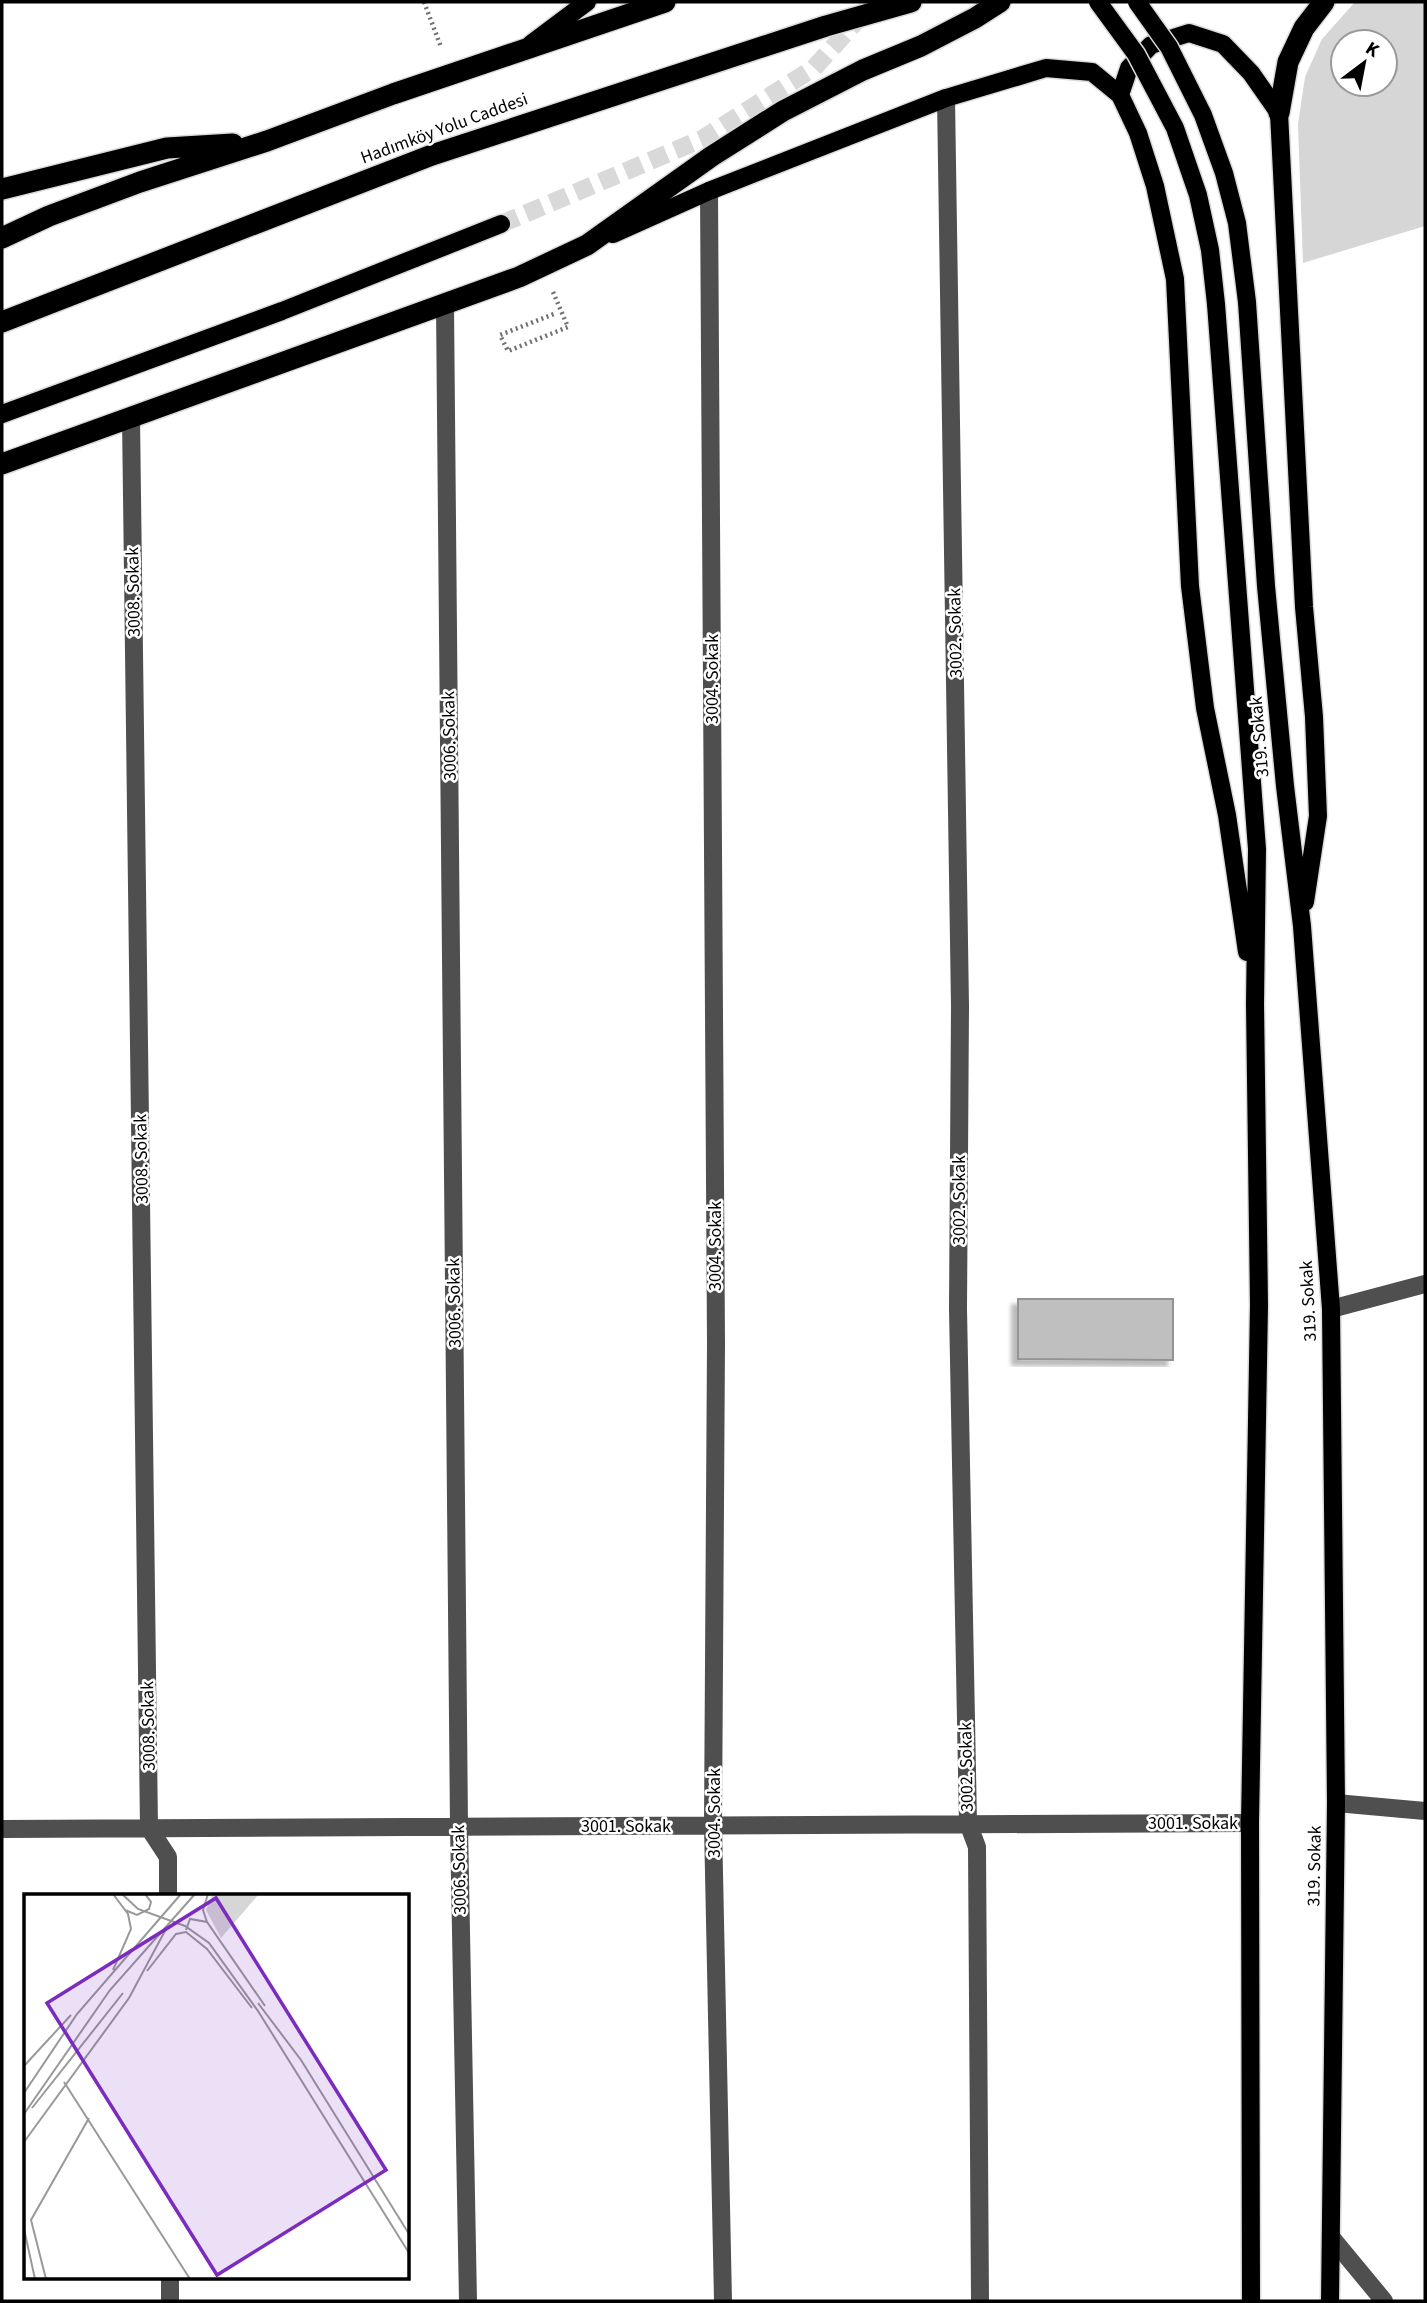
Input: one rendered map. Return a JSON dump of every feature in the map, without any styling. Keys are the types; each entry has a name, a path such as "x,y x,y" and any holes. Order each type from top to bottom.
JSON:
{"highway":[{"path":"2,238 49,216 140,182 267,142 451,75 665,2"},
{"name":"Hadımköy Yolu Caddesi","path":"2,322 432,155 800,34 911,2"},
{"path":"2,464 543,266 587,245 712,156 783,111 863,70 942,35 1000,2"},
{"path":"1279,113 1288,62 1304,28 1324,2"},
{"path":"2,189 167,148 267,142"}],"main road":[{"path":"523,50 587,2"},
{"name":"319. Sokak","path":"1098,2 1136,54 1175,128 1200,206 1210,250 1257,849 1255,1004 1259,1305 1250,1823 1251,2301"},
{"name":"319. Sokak","path":"1137,2 1169,47 1203,115 1224,173 1237,223 1247,302 1266,586 1285,786 1302,926 1331,1309 1336,1802 1331,2301"},
{"path":"1120,95 1129,68 1151,46 1189,33 1223,44 1251,73 1279,113 1304,607 1314,717 1318,816 1302,926"},
{"path":"587,245 709,191 946,97 1046,68 1092,72 1120,95 1138,133 1155,186 1175,279 1190,586 1205,708 1227,815 1255,1004"},
{"path":"2,414 282,311 501,224"}],"street":[{"name":"3002. Sokak","path":"946,97 960,1006 958,1309 968,1823 977,1847 980,2301"},
{"name":"3004. Sokak","path":"709,191 716,1343 713,1825 723,2301"},
{"name":"3006. Sokak","path":"445,304 458,1826 468,2301"},
{"name":"3008. Sokak","path":"131,417 149,1828"},
{"path":"1331,1309 1425,1284"},
{"path":"1336,1802 1425,1811"},
{"name":"3001. Sokak","path":"2,1829 1250,1823"},
{"path":"149,1828 168,1857 168,1894"},
{"path":"1331,2237 1384,2301"},
{"path":"170,2278 170,2301"}],"path":[{"path":"424,2 451,75"},
{"path":"543,266 568,327 508,351 500,335 554,314"}],"shaded area":[{"path":"1355,2 1425,2 1425,226 1303,263 1298,124 1305,77 1322,39 1329,31 1329,98 1399,98 1399,28 1332,28"}],"building":[{"path":"1018,1299 1173,1299 1173,1360 1018,1359"}],"tunnel":[{"path":"501,224 702,139 814,68 863,14"}]}
